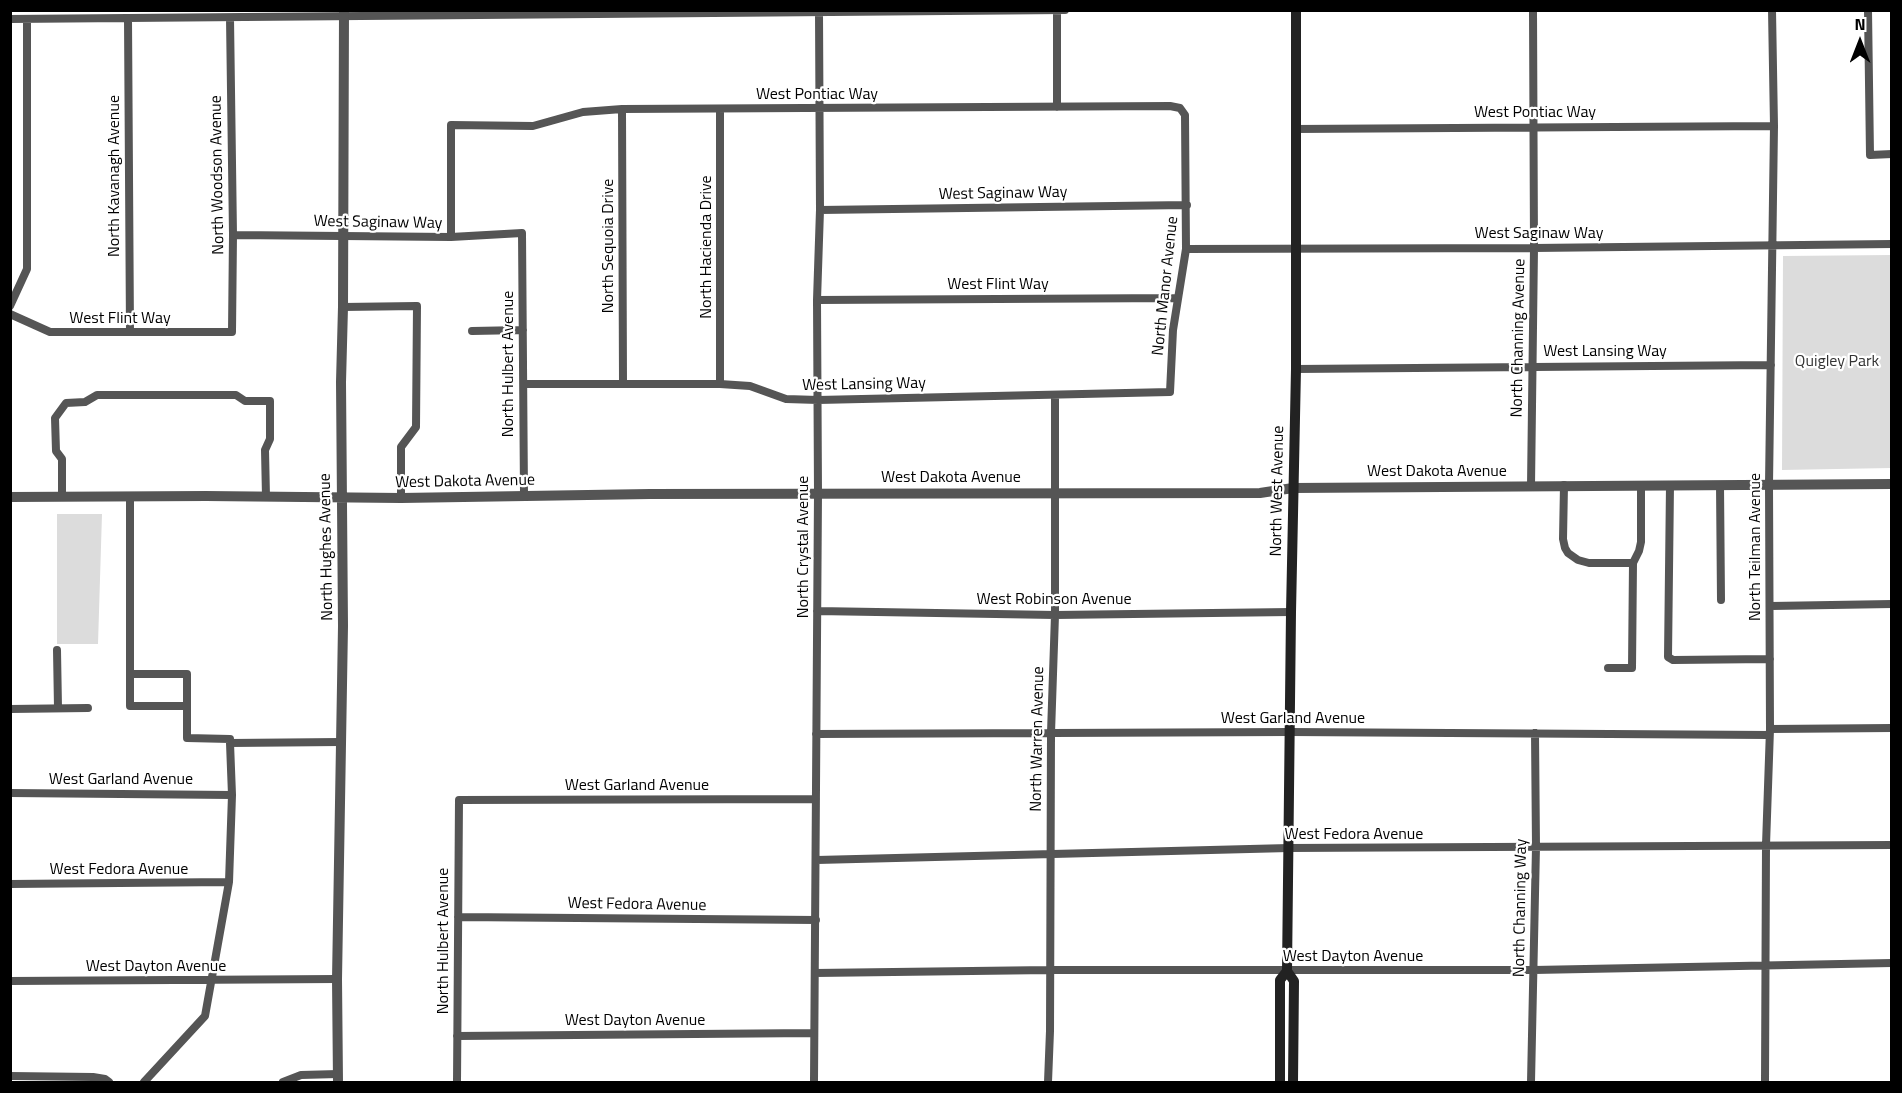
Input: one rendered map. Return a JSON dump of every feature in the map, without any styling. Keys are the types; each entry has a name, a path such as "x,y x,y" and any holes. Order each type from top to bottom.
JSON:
{"main road":[{"name":"North West Avenue","path":"1293,1083 1294,981 1287,971 1296,369 1296,10"},
{"name":"North West Avenue","path":"1280,1083 1280,980 1287,971"}],"street":[{"path":"1057,10 1057,107"},
{"path":"10,19 230,18 450,13 1065,10"},
{"name":"North Channing Avenue","path":"1531,486 1534,248 1533,10"},
{"name":"North Teilman Avenue","path":"1765,1083 1766,845 1770,732 1771,245 1774,126 1772,10"},
{"path":"1868,10 1870,154 1892,154"},
{"name":"North Crystal Avenue","path":"814,1083 817,860 819,13"},
{"name":"North Hughes Avenue","path":"338,1078 337,979 343,626 341,382 344,307 344,14"},
{"name":"North Woodson Avenue","path":"230,18 232,333"},
{"path":"10,306 27,269 27,19"},
{"name":"North Kavanagh Avenue","path":"128,19 130,333"},
{"name":"West Pontiac Way","path":"451,237 451,125 533,126 583,112 622,109 1175,106 1183,111"},
{"name":"North Sequoia Drive","path":"622,109 623,383"},
{"name":"North Hacienda Drive","path":"720,109 720,384"},
{"name":"North Manor Avenue","path":"1170,392 1173,330 1186,249 1186,120 1183,111"},
{"name":"West Pontiac Way","path":"1295,129 1774,126"},
{"name":"West Saginaw Way","path":"820,210 1187,205"},
{"name":"West Saginaw Way","path":"233,235 451,237 522,233"},
{"name":"North Hulbert Avenue","path":"522,233 524,495"},
{"name":"West Saginaw Way","path":"1186,249 1892,244"},
{"name":"West Flint Way","path":"817,300 1178,298"},
{"path":"344,307 417,306 416,427 401,447 401,498"},
{"name":"West Flint Way","path":"10,315 50,332 232,333"},
{"path":"471,331 523,330"},
{"name":"West Lansing Way","path":"1296,369 1771,365"},
{"name":"West Lansing Way","path":"524,384 720,384 750,386 786,399 818,400 1170,392"},
{"path":"62,497 62,459 56,451 56,418 66,403 85,402 97,395 236,394 245,400 270,401 270,439 265,450 266,497"},
{"name":"North Warren Avenue","path":"1048,1083 1049,853 1055,615 1054,395"},
{"name":"West Dakota Avenue","path":"10,496 206,495 401,498 818,493 1260,493 1293,488 1892,483"},
{"path":"1670,484 1668,657 1673,660 1770,659"},
{"path":"1564,485 1563,539 1568,553 1578,560 1589,563 1633,563"},
{"path":"1608,668 1632,668 1633,563 1641,542 1641,485"},
{"path":"1720,485 1721,600"},
{"path":"130,496 130,706 187,706"},
{"path":"1770,606 1892,604"},
{"name":"West Robinson Avenue","path":"817,611 1055,615 1291,612"},
{"path":"57,650 58,708"},
{"path":"130,674 187,674 187,738 230,741 340,741"},
{"path":"10,709 88,708"},
{"name":"West Garland Avenue","path":"816,735 1290,732 1667,735 1892,728"},
{"name":"North Channing Way","path":"1531,1083 1536,847 1535,734"},
{"path":"144,1083 205,1016 228,882 232,795 230,741"},
{"name":"West Garland Avenue","path":"10,793 232,795"},
{"name":"West Garland Avenue","path":"459,800 816,799"},
{"name":"North Hulbert Avenue","path":"457,1083 459,800"},
{"name":"West Fedora Avenue","path":"817,860 1289,848 1892,845"},
{"name":"West Fedora Avenue","path":"10,884 228,882"},
{"name":"West Fedora Avenue","path":"458,917 816,920"},
{"name":"West Dayton Avenue","path":"815,973 1050,970 1534,970 1892,963"},
{"name":"West Dayton Avenue","path":"10,981 337,979"},
{"name":"West Dayton Avenue","path":"457,1036 814,1033"},
{"path":"283,1083 301,1075 338,1078"},
{"path":"10,1076 93,1077 105,1079 109,1083"}],"green space":[{"name":"Quigley Park","path":"1891,255 1891,468 1782,470 1783,256"},
{"path":"57,514 102,514 98,644 57,644"}]}
